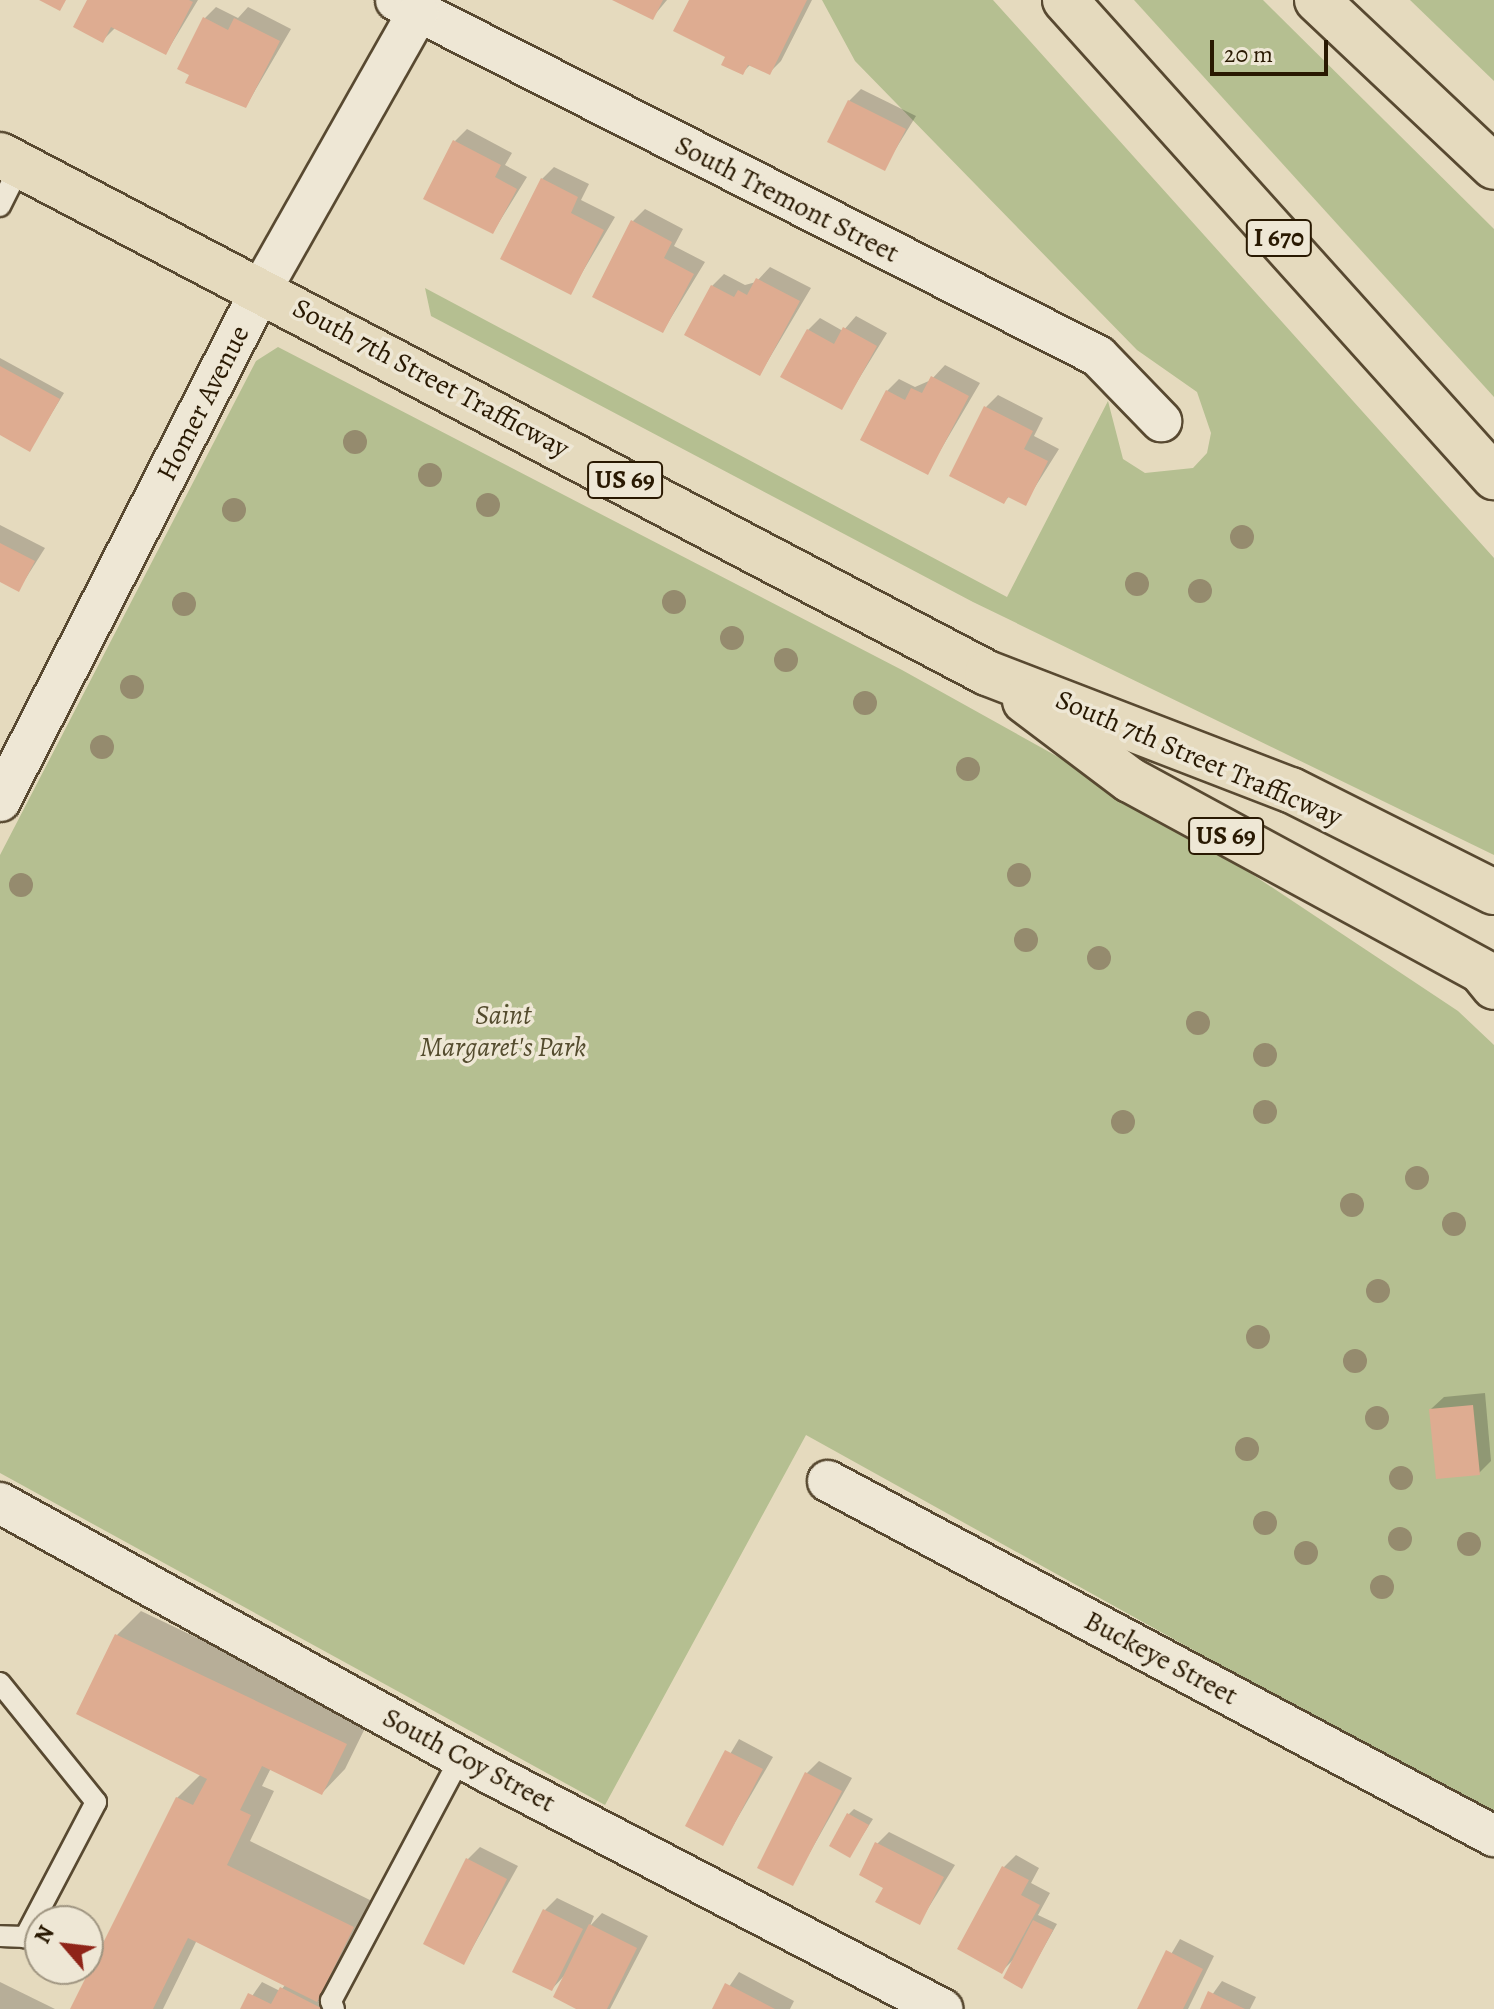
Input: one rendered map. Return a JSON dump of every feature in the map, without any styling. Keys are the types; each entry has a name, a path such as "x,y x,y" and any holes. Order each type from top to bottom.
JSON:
{"main road":[{"name":"I 670","path":"1065,0 1494,477"},
{"path":"1317,0 1494,167"},
{"name":"South 7th Street Trafficway","path":"10,160 262,288 987,673 1291,790 1494,892"},
{"name":"South 7th Street Trafficway","path":"987,673 1130,780 1490,979"}],"street":[{"name":"Homer Avenue","path":"0,801 407,6"},
{"name":"South Tremont Street","path":"407,6 1098,356 1161,421"},
{"name":"Buckeye Street","path":"828,1481 1494,1836"},
{"name":"South Coy Street","path":"0,1503 461,1757 942,2009"}],"lane":[{"path":"0,206 10,160"},
{"path":"0,1936 25,1937 96,1802 2,1692"},
{"path":"334,2009 331,2001 461,1757"}],"green space":[{"path":"822,0 993,0 1494,558 1494,855 973,602 431,316 425,288 1007,597 1108,401 1123,459 1145,473 1193,468 1207,453 1211,433 1197,392 1137,350 855,61"},
{"path":"1134,0 1263,0 1494,229 1494,397"},
{"path":"1410,0 1494,0 1494,81"},
{"name":"Saint Margaret's Park","path":"278,347 902,670 1166,817 1458,1011 1494,1045 1494,1817 806,1435 605,1805 0,1473 0,855 256,361"}],"building":[{"path":"39,0 66,0 60,11"},
{"path":"87,0 193,2 166,55 111,27 103,43 73,27"},
{"path":"612,0 663,0 653,20"},
{"path":"689,0 807,0 770,75 748,65 743,75 721,65 725,57 673,31"},
{"path":"203,17 228,30 234,18 280,41 246,108 185,83 189,75 177,69"},
{"path":"848,100 906,129 885,171 827,142"},
{"path":"453,140 501,165 495,177 517,189 493,234 423,199"},
{"path":"541,178 578,197 571,213 604,230 571,295 500,259"},
{"path":"631,220 672,242 664,258 694,274 663,333 592,297"},
{"path":"756,278 800,301 760,376 684,335 711,285 734,297 738,290 747,295"},
{"path":"843,327 877,346 842,410 780,377 807,329 834,344"},
{"path":"0,366 60,399 30,452 0,435"},
{"path":"931,376 969,396 928,475 860,440 886,390 905,400 911,388 922,393"},
{"path":"984,406 1033,431 1024,449 1048,461 1026,506 1008,497 1004,504 949,476"},
{"path":"0,543 35,561 19,592 0,582"},
{"path":"1473,1405 1480,1475 1436,1479 1429,1409"},
{"path":"115,1634 347,1744 322,1795 262,1766 240,1810 251,1815 227,1865 354,1927 317,2002 188,1938 153,2009 70,2009 82,1985 104,1985 104,1941 176,1797 193,1805 207,1779 76,1714"},
{"path":"725,1750 763,1769 723,1846 685,1826"},
{"path":"805,1772 842,1791 793,1886 757,1868"},
{"path":"847,1813 869,1825 850,1858 829,1846"},
{"path":"875,1842 944,1877 920,1925 875,1902 883,1888 859,1875"},
{"path":"466,1858 507,1879 464,1965 423,1944"},
{"path":"1002,1866 1029,1880 1021,1895 1040,1905 1002,1974 957,1949"},
{"path":"543,1909 583,1929 552,1991 512,1972"},
{"path":"1033,1920 1053,1930 1022,1989 1003,1978"},
{"path":"589,1924 637,1948 607,2009 576,2009 553,1997"},
{"path":"1166,1950 1203,1969 1183,2009 1137,2009"},
{"path":"725,1983 775,2009 712,2009"},
{"path":"280,1987 323,2009 240,2009 248,1993 271,2004"},
{"path":"1208,1991 1245,2009 1200,2009"}]}
